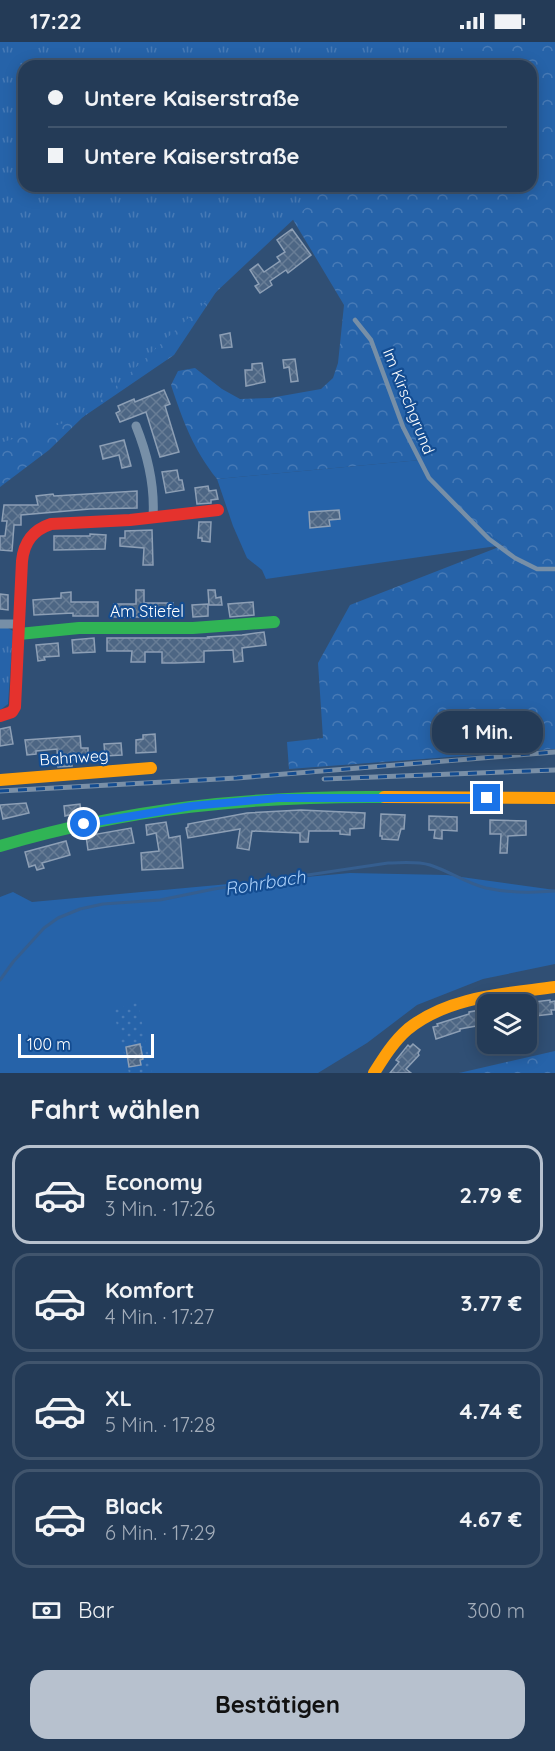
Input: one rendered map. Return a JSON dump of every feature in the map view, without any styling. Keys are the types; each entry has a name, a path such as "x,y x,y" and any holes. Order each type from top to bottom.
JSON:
{"street":[{"path":"136,426 150,470 154,498 153,517"},
{"path":"6,714 15,707 23,551 35,532 51,524 218,510"},
{"name":"Am Stiefel","path":"19,629 180,628 274,622"},
{"path":"0,624 19,629"},
{"name":"Bahnweg","path":"0,780 151,768"},
{"path":"0,846 59,829 118,817 242,801 351,797 555,798"},
{"path":"374,1073 397,1040 417,1022 433,1012 459,1003 555,987"}],"lane":[{"name":"Im Kirschgrund","path":"355,320 371,340 403,427 429,478 489,539 514,558 537,569 555,569"}],"green space":[{"path":"0,42 555,42 555,749 289,769 287,742 323,738 318,663 350,605 504,545 467,518 445,498 427,474 420,460 217,479 201,457 184,423 171,385 178,371 195,368 222,389 240,399 270,398 321,389 333,378 338,363 344,305 292,218 236,262 174,355 83,417 49,450 0,487"},
{"path":"0,42 468,42 452,56 456,60 18,60 18,192 323,192 83,417 0,443"},
{"path":"420,460 461,514 504,545 266,579 262,570 247,558 217,479"},
{"path":"0,628 13,631 8,704 0,710"},
{"path":"350,873 447,875 555,890 555,964 483,979 417,1005 367,1043 318,1073 0,1073 0,897 13,892 32,902"},
{"path":"138,1002 152,1073 129,1073 113,1010"},
{"path":"555,1051 555,1073 459,1073"}],"building":[{"path":"292,229 311,255 288,273 286,270 270,281 272,285 260,293 255,286 259,284 250,270 258,264 264,272 280,261 277,257 285,252 277,240"},
{"path":"230,333 232,347 222,348 220,335"},
{"path":"295,359 298,381 291,382 289,367 284,368 283,360"},
{"path":"262,363 265,382 246,386 245,370 252,370 252,364"},
{"path":"164,390 170,404 165,406 179,452 160,457 146,412 120,422 116,413 120,411 118,406 134,399 135,402"},
{"path":"124,440 131,466 122,468 119,455 103,459 100,446"},
{"path":"177,470 184,490 166,493 162,472"},
{"path":"208,486 209,491 216,490 218,499 211,500 211,503 197,504 195,488"},
{"path":"137,491 137,508 90,509 21,515 21,525 14,525 12,551 0,550 0,536 5,536 7,521 2,521 4,505 38,505 36,496 53,494 54,496"},
{"path":"339,510 340,519 329,520 330,526 310,528 309,512"},
{"path":"199,522 211,522 210,542 198,538"},
{"path":"152,530 153,565 143,565 144,548 120,546 120,538 125,538 125,531"},
{"path":"90,534 106,535 105,549 54,550 54,536 90,536"},
{"path":"136,590 144,590 144,603 173,603 173,617 114,617 114,604 136,604"},
{"path":"208,590 215,590 216,598 221,597 222,605 209,605"},
{"path":"71,592 71,602 98,602 98,616 73,616 73,613 34,615 33,600 61,598 61,593"},
{"path":"0,594 8,595 8,610 0,609"},
{"path":"253,602 254,615 230,617 228,604"},
{"path":"208,604 208,616 193,617 192,605"},
{"path":"264,632 266,645 242,648 243,661 234,662 233,650 204,651 204,662 175,663 162,663 162,652 145,652 145,662 131,662 132,651 107,651 107,638 209,638"},
{"path":"94,638 95,652 73,653 72,640"},
{"path":"58,643 59,656 44,657 45,660 38,661 36,645"},
{"path":"10,727 13,744 0,746 0,729"},
{"path":"155,734 156,752 136,753 136,740 143,739 143,735"},
{"path":"80,736 81,748 88,748 88,759 71,760 72,766 58,767 57,749 36,751 36,754 27,755 25,740"},
{"path":"121,743 122,755 105,756 104,744"},
{"path":"26,803 29,813 3,819 0,805"},
{"path":"80,804 81,812 65,816 64,806"},
{"path":"301,810 365,813 364,828 350,829 350,835 340,834 340,831 309,831 308,842 300,842 300,833 252,831 249,850 237,848 240,829 188,838 186,828 188,824 247,813"},
{"path":"381,814 405,815 404,829 401,829 398,840 382,839 380,836"},
{"path":"429,816 457,817 457,831 442,830 442,839 434,838 435,830 429,830"},
{"path":"490,820 526,821 526,835 508,836 507,853 500,853 501,834 490,834"},
{"path":"166,822 169,838 180,836 183,868 142,870 141,853 159,851 156,833 147,835 146,825"},
{"path":"131,828 134,843 88,850 86,836"},
{"path":"66,841 70,855 42,863 44,868 37,870 35,865 29,867 25,852"},
{"path":"555,1001 555,1010 551,1010 552,1014 537,1016 537,1002"},
{"path":"477,1011 477,1026 460,1029 460,1031 436,1039 433,1027 469,1014 469,1012"},
{"path":"140,1044 143,1059 140,1060 141,1065 129,1067 126,1047"},
{"path":"413,1044 420,1050 419,1055 406,1069 411,1073 390,1073 399,1062 396,1060 408,1045 410,1047"}],"waterway":[{"name":"Rohrbach","path":"0,980 44,928 58,918 80,909 103,904 160,900 214,889 388,863 430,865 471,883 495,890 555,891"}],"railway":[{"path":"0,791 237,778 555,752"},
{"path":"324,779 555,770"}],"traffic: fast":[{"path":"19,634 79,628 193,628 274,622"},
{"path":"0,846 96,822 190,807 286,799 384,797"}],"traffic: slow":[{"path":"0,780 151,768"},
{"path":"384,797 555,798"},
{"path":"374,1073 403,1034 424,1018 459,1003 478,998 555,987"}],"traffic: jam":[{"path":"0,716 12,712 15,707 22,561 27,543 34,533 51,524 130,520 218,510"}],"route":[{"path":"84,824 192,806 278,798 487,798"}]}
